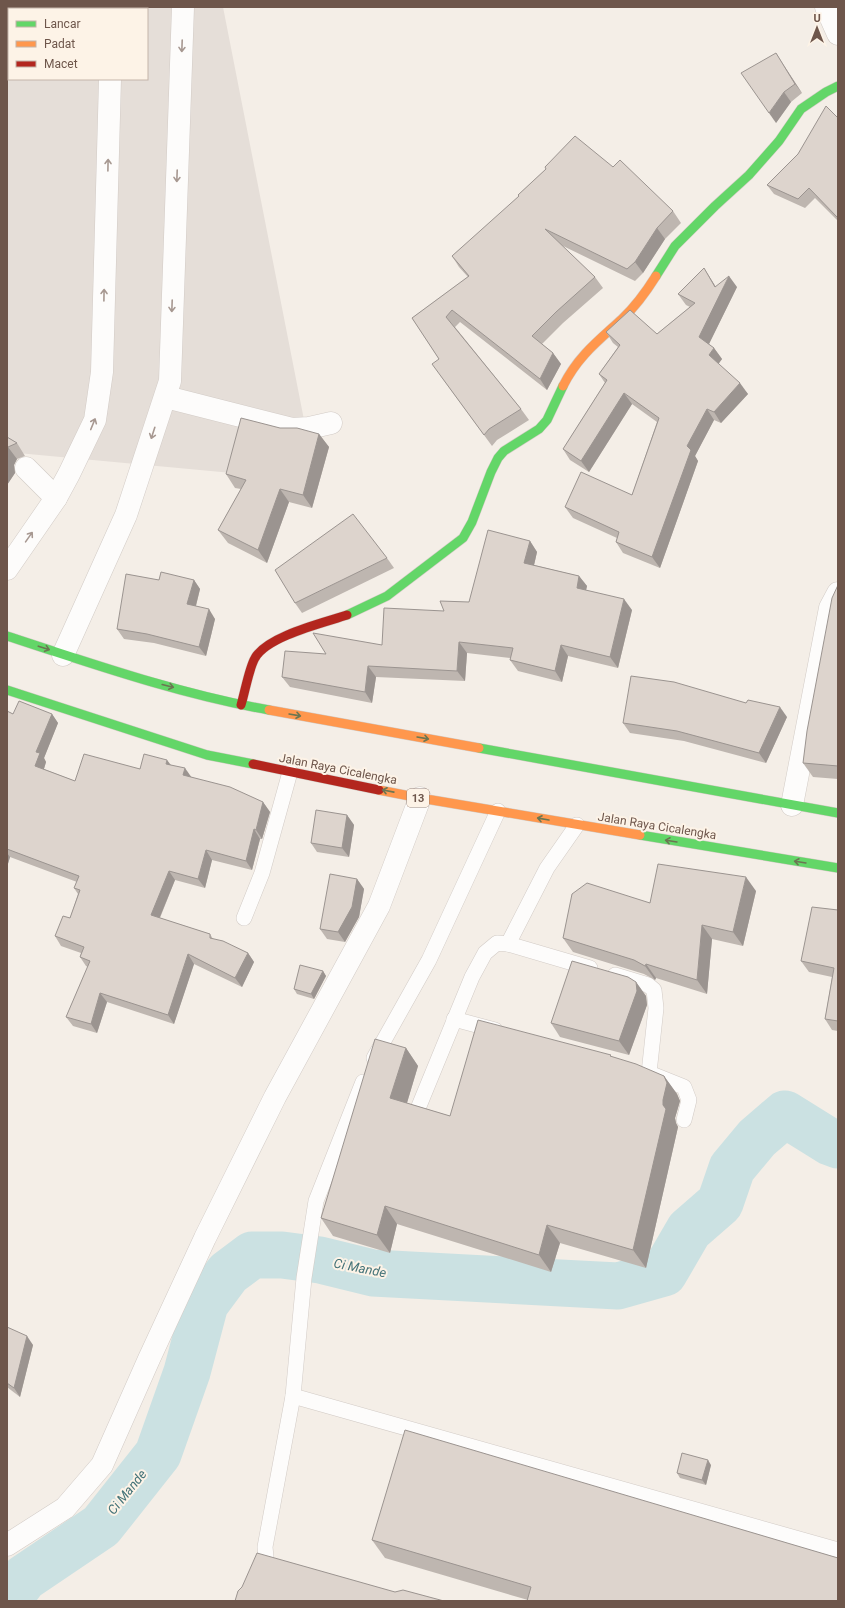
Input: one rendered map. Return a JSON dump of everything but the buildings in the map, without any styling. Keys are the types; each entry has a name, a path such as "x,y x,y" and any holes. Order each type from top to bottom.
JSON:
{"main road":[{"path":"241,705 254,659 267,645 286,636 352,613 387,596 463,538 472,522 491,472 498,458 504,451 539,429 547,420 566,380 578,361 596,341 622,319 642,298 675,246 749,175 779,141 800,109 838,86"},
{"path":"7,636 135,678 241,705 838,813"},
{"name":"Jalan Raya Cicalengka","path":"7,690 207,755 420,798 838,868"}],"street":[{"path":"62,654 126,515 170,381 183,7"},
{"path":"826,7 838,34"},
{"path":"7,569 56,498 95,420 102,372 110,80"},
{"path":"166,397 292,429 309,428 331,423"},
{"path":"26,468 56,498"},
{"path":"792,805 830,608 838,593"},
{"path":"7,1545 65,1508 102,1466 149,1359 205,1238 275,1097 379,906 420,798"}],"lane":[{"path":"244,918 262,873 290,772"},
{"path":"246,1601 266,1557 265,1547 293,1396 304,1278 316,1201 369,1068 429,960 498,811"},
{"path":"508,944 547,868 577,825"},
{"path":"417,1111 472,977 485,953 497,943 508,944 641,983 654,990 656,1008 649,1073"},
{"path":"454,1019 506,1033"},
{"path":"634,1066 684,1087 689,1100 684,1120"},
{"path":"293,1396 838,1550"},
{"path":"266,1557 274,1563 282,1565"}],"shaded area":[{"path":"7,7 223,7 316,481 7,452"}],"waterway":[{"name":"Ci Mande","path":"7,1601 24,1578 101,1526 158,1454 187,1372 205,1304 228,1273 252,1255 282,1255 320,1260 373,1273 618,1286 664,1273 689,1230 720,1203 732,1168 757,1138 785,1114 830,1142 838,1145"}],"traffic: fast":[{"path":"656,276 675,246 749,175 779,141 801,109 826,92 838,86"},
{"path":"347,615 387,596 463,538 472,522 491,472 498,458 504,451 539,429 547,420 563,386"},
{"path":"7,636 104,668 169,687 202,696 269,710"},
{"path":"7,690 207,755 253,764"},
{"path":"479,748 838,813"},
{"path":"640,835 838,868"}],"traffic: slow":[{"path":"563,386 582,357 632,309 656,276"},
{"path":"269,710 479,748"},
{"path":"379,790 640,835"}],"traffic: jam":[{"path":"241,705 253,662 261,650 271,643 296,631 347,615"},
{"path":"253,764 379,790"}]}
